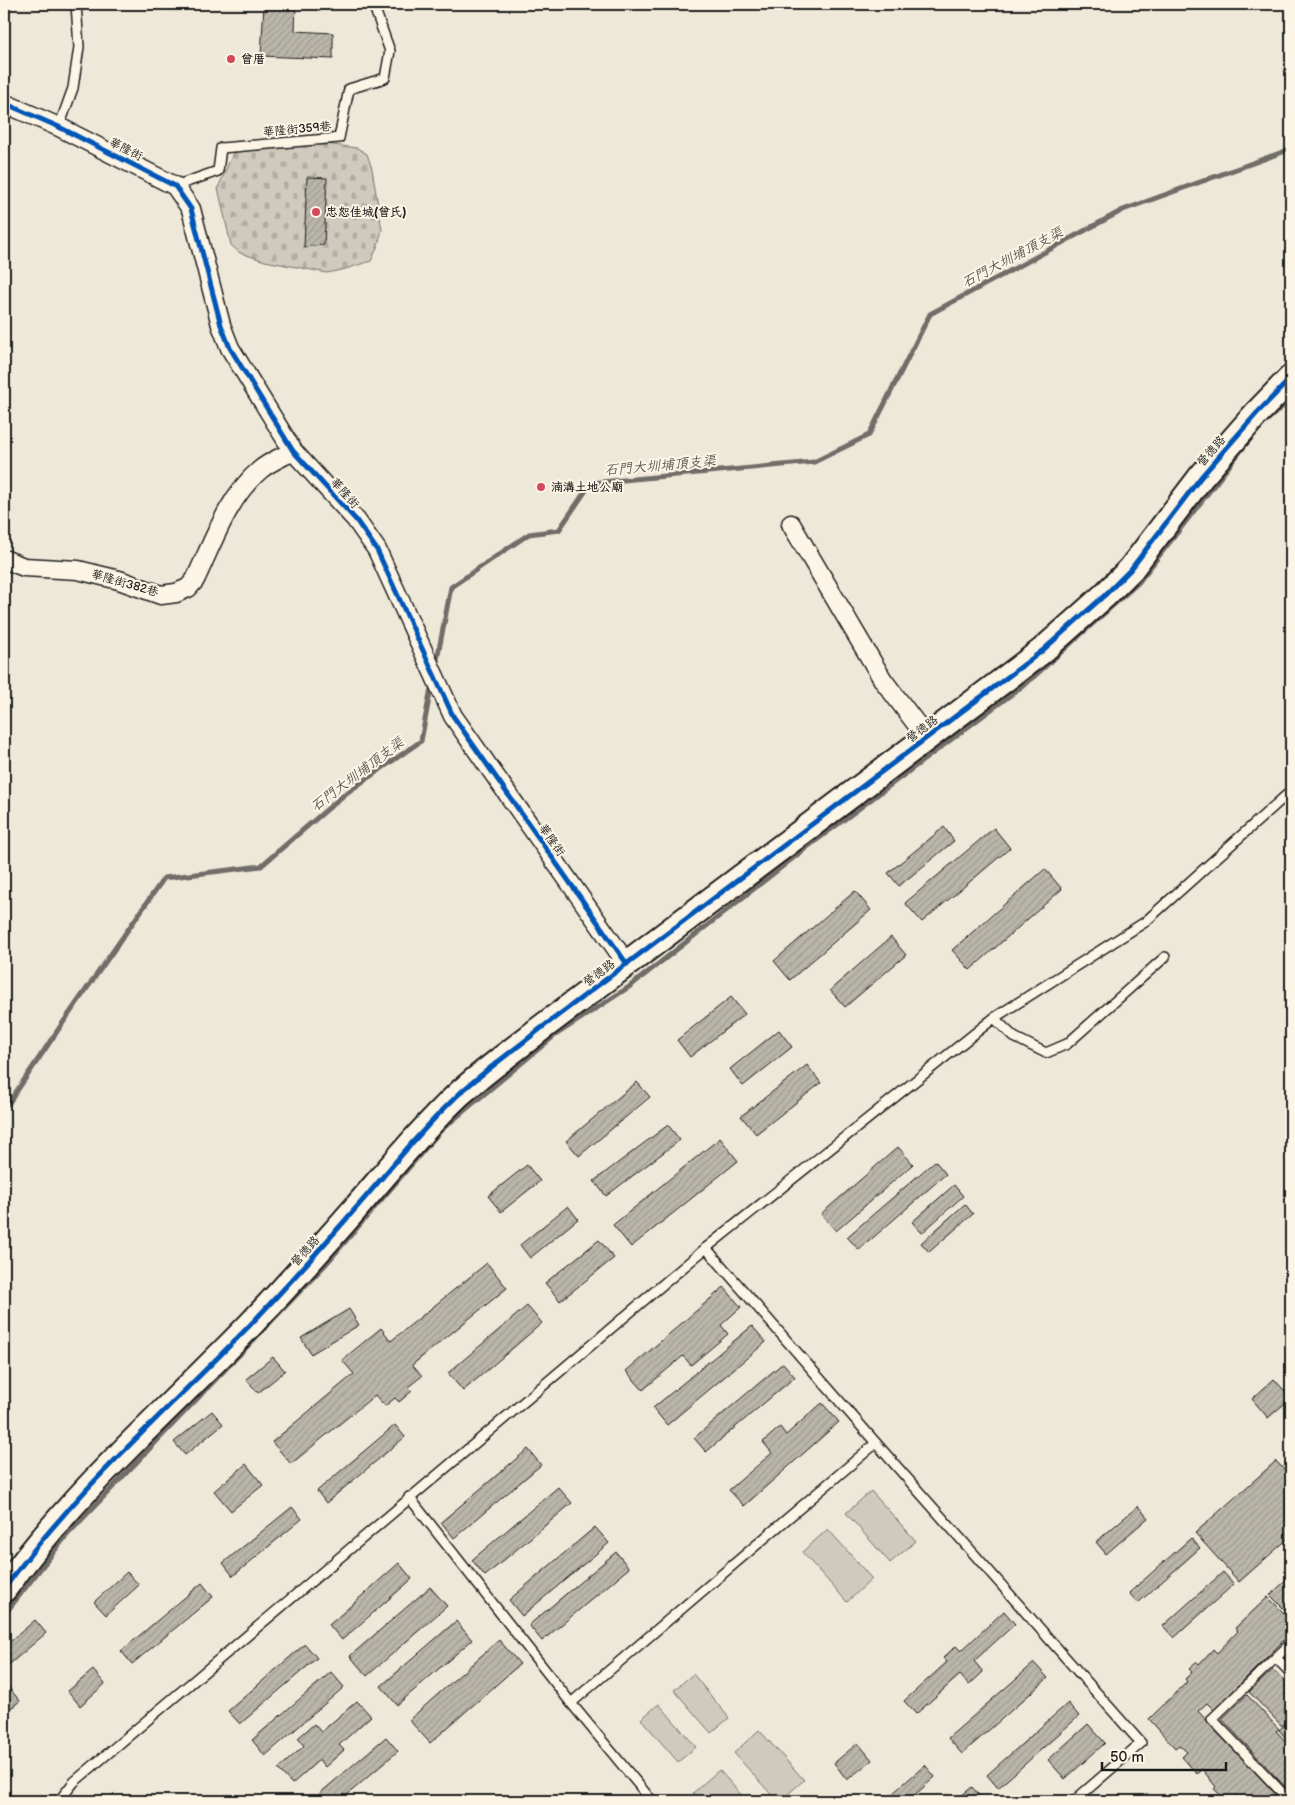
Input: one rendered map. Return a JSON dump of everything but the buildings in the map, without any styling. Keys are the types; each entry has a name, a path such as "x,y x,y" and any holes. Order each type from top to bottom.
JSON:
{"street":[{"name":"華隆街","path":"4,103 59,127 175,186 191,209 221,325 230,348 293,451 356,520 377,550 452,716 628,964"},
{"name":"營德路","path":"4,1589 26,1559 78,1498 129,1444 250,1325 315,1255 413,1141 459,1095 540,1029 1042,651 1131,569 1201,477 1257,413 1291,378"},
{"name":"華隆街382巷","path":"4,559 24,567 78,570 120,580 161,595 176,594 188,588 195,580 224,519 244,485 261,469 293,451"},
{"path":"791,524 883,680 927,738"}],"lane":[{"path":"59,127 73,88 79,47 76,4"},
{"name":"華隆街359巷","path":"175,186 218,171 221,148 339,138 349,89 385,78 390,51 372,4"},
{"path":"59,1801 74,1782 706,1248 994,1018 1145,922 1291,790"},
{"path":"994,1018 1014,1037 1046,1053 1066,1044 1165,957"},
{"path":"706,1248 1141,1743 1074,1801"},
{"path":"570,1704 876,1443"},
{"path":"409,1497 570,1704 652,1801"},
{"path":"1290,1801 1212,1720 1291,1642"},
{"path":"1276,1658 1291,1673"}],"green space":[{"path":"310,142 357,148 367,154 372,169 382,230 371,261 327,273 265,261 240,253 231,245 218,188 233,153 264,147"},
{"path":"871,1491 916,1541 890,1563 846,1513"},
{"path":"828,1529 872,1579 847,1602 802,1552"},
{"path":"693,1674 729,1718 711,1733 674,1690"},
{"path":"659,1704 696,1747 678,1762 641,1719"},
{"path":"759,1730 804,1780 780,1801 777,1801 734,1753"},
{"path":"719,1770 747,1801 701,1801 693,1793"}],"waterway":[{"name":"石門大圳埔頂支渠","path":"436,665 451,587 529,534 559,530 591,483 814,462 869,435 930,314 1123,210 1291,149"},
{"name":"石門大圳埔頂支渠","path":"1263,424 1291,399"},
{"name":"石門大圳埔頂支渠","path":"4,1615 67,1535 325,1265 441,1130 554,1036 629,987 802,851 1028,682 1138,583 1246,444"},
{"name":"石門大圳埔頂支渠","path":"4,1103 8,1104 164,878 261,866 345,794 421,741 432,683"}],"cycle path":[{"path":"4,103 59,127 175,186 191,209 221,325 230,348 293,451 356,520 377,550 453,716 627,964"},
{"path":"4,1589 61,1518 91,1485 251,1324 444,1108 540,1029 1042,651 1105,595 1131,569 1201,477 1257,413 1291,378"}],"place":[{"name":"曾厝","path":"231,59"},
{"name":"忠恕佳城(曾氏)","path":"316,212"},
{"name":"湳溝土地公廟","path":"541,487"}]}
